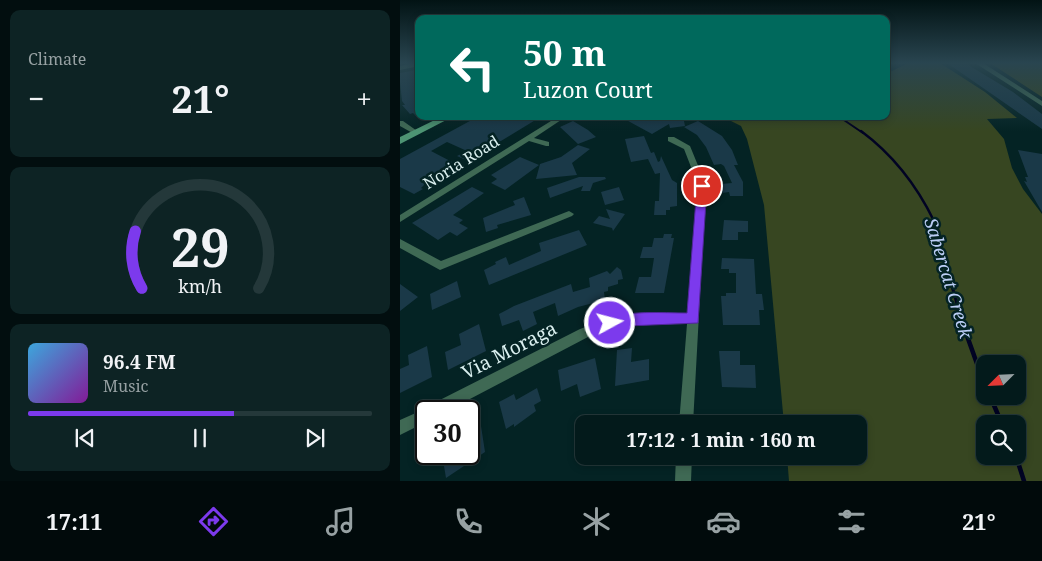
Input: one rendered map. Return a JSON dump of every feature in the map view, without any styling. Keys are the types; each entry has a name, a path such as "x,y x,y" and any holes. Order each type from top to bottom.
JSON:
{"main road":[{"path":"400,141 442,120"}],"street":[{"path":"1012,85 1042,104"},
{"name":"Noria Road","path":"400,219 557,120"},
{"path":"400,123 416,133"},
{"path":"527,138 546,144"},
{"path":"672,139 687,148 702,186 687,415"},
{"path":"400,243 440,266 569,214"},
{"name":"Via Moraga","path":"454,400 584,333 610,323 627,320 693,319"},
{"path":"400,428 415,420"},
{"path":"683,481 684,465"}],"green space":[{"path":"890,85 975,85 1017,118 987,119 1004,139 1012,168 1023,189 1042,214 1042,481 789,481 788,465 867,465 867,415 783,415 764,205 747,139 741,126 729,120 890,120"},
{"path":"1024,85 1042,85 1042,97"}],"building":[{"path":"400,85 415,85 415,115 413,113 410,114 402,105 405,105 402,101"},
{"path":"979,85 1002,85 1013,92 1042,114 1042,129"},
{"path":"472,120 535,120 468,161 457,156 467,151 447,142 431,151 454,163 445,168 451,172 424,185 421,188 423,189 414,194 400,187 400,159"},
{"path":"626,120 684,120 685,126 670,128 669,124 652,134"},
{"path":"573,121 596,137 578,144 560,127"},
{"path":"698,121 722,136 732,150 738,165 734,165 743,182 743,196 730,196 729,192 722,193 721,184 732,183 724,166 721,164 714,165 706,147 697,135 684,127"},
{"path":"644,136 651,153 654,152 658,162 661,156 672,180 677,183 677,206 666,210 666,215 654,215 655,201 659,201 660,173 655,174 648,159 631,162 625,139"},
{"path":"578,145 590,149 572,163 577,175 536,179 540,164 561,157"},
{"path":"1018,150 1042,154 1042,212 1024,181 1027,182 1025,177 1028,177"},
{"path":"520,157 539,165 505,190 491,183 497,179 491,175"},
{"path":"579,177 605,177 606,179 593,183 590,191 581,191 583,186 550,198 547,188"},
{"path":"472,187 484,193 453,215 463,220 459,223 468,228 457,236 450,232 438,240 412,223"},
{"path":"619,187 624,200 605,205 601,192"},
{"path":"524,197 531,215 497,225 498,228 486,232 483,218 515,205 513,201"},
{"path":"606,209 625,214 613,231 612,228 593,223 599,216 610,219"},
{"path":"724,220 748,221 748,232 738,232 738,240 722,240"},
{"path":"579,230 587,245 489,285 484,270 496,264 495,262 506,257 509,265 541,251 539,243"},
{"path":"664,234 672,234 671,238 674,238 664,293 635,293 639,277 651,277 654,258 640,258 643,247 652,247 654,238 663,238"},
{"path":"722,258 754,259 756,294 762,294 764,310 759,310 760,325 723,325 721,296 726,296 726,293 736,293 736,273 729,273 729,269 721,269"},
{"path":"617,267 621,270 623,279 618,280 618,284 608,287 608,291 604,292 605,300 578,307 558,316 555,303 533,312 537,324 523,331 519,320 502,326 499,314 514,306 571,284 573,292 590,287 589,278 607,271 610,274"},
{"path":"457,281 461,297 432,310 430,294"},
{"path":"400,284 418,297 400,311"},
{"path":"479,324 486,351 448,370 445,352 461,345 459,334"},
{"path":"427,346 432,377 400,393 400,369 409,365 408,355"},
{"path":"632,348 631,362 649,359 649,380 615,386 617,350"},
{"path":"719,351 740,351 740,365 755,365 756,388 722,387"},
{"path":"595,358 601,389 580,397 577,384 561,391 558,370"},
{"path":"537,388 541,401 534,405 536,411 514,427 514,424 506,429 499,402 514,394 516,400"},
{"path":"480,420 485,452 480,455"},
{"path":"444,465 466,465 446,478"},
{"path":"718,465 761,465 761,466"}],"waterway":[{"name":"Sabercat Creek","path":"844,120 863,133"},
{"name":"Sabercat Creek","path":"861,131 893,160 912,183 934,221"},
{"name":"Sabercat Creek","path":"933,220 966,335"},
{"name":"Sabercat Creek","path":"966,333 976,361"},
{"name":"Sabercat Creek","path":"994,405 998,415"},
{"name":"Sabercat Creek","path":"1019,465 1024,481"}],"route":[{"path":"610,323 627,320 693,319 702,186"}]}
